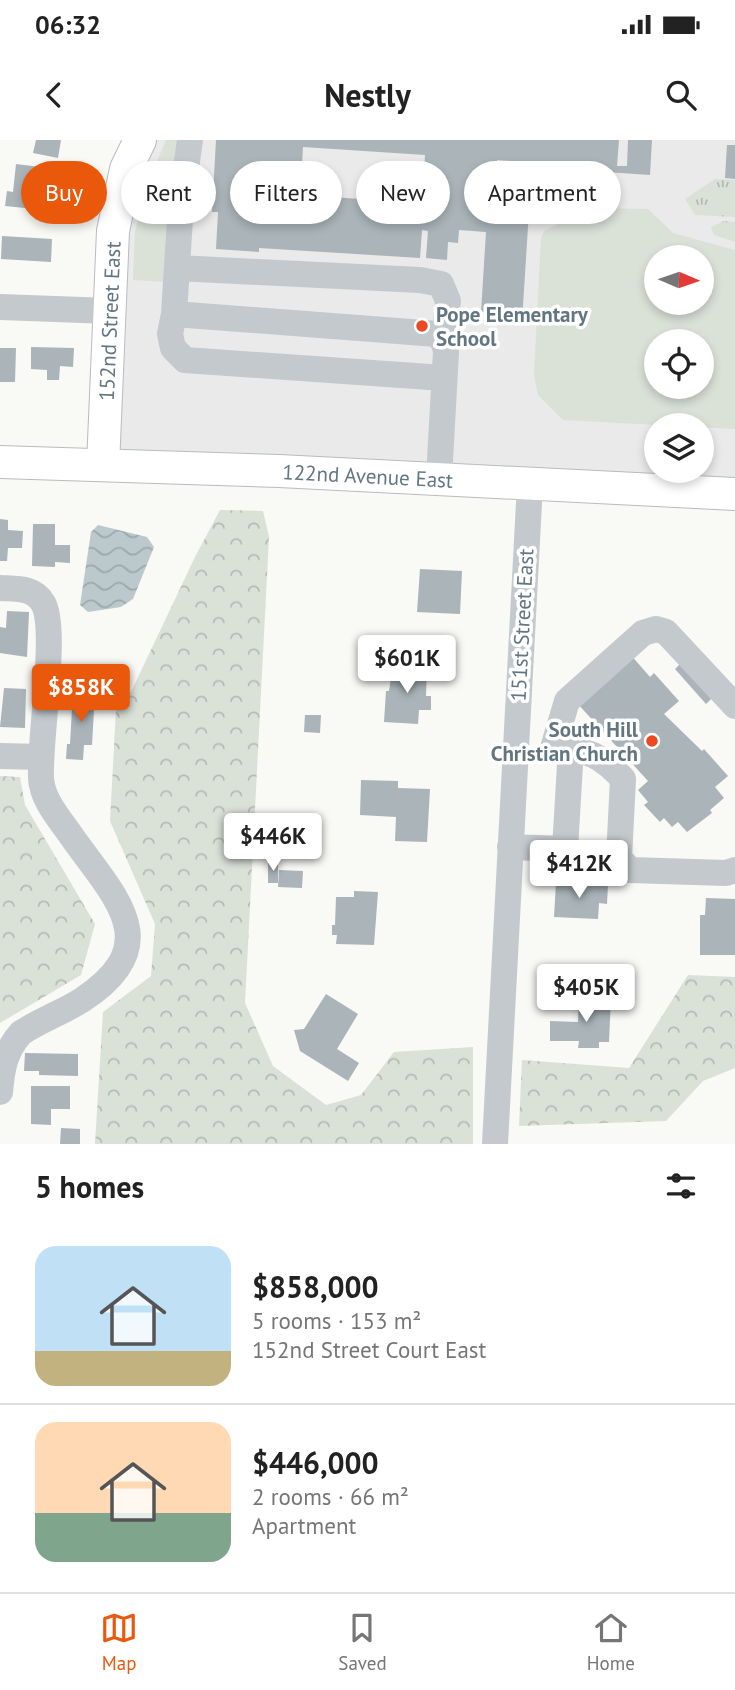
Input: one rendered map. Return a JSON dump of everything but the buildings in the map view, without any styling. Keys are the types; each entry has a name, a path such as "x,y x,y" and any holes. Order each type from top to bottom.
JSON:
{"main road":[{"name":"152nd Street East","path":"132,161 140,140"},
{"name":"152nd Street East","path":"103,465 113,231 121,191"},
{"name":"122nd Avenue East","path":"0,462 439,478 735,494"}],"street":[{"path":"187,161 190,140"},
{"path":"180,224 174,314 170,334 173,348 185,360 194,363 444,378"},
{"path":"177,268 420,280 441,284 447,301 439,478"},
{"path":"0,307 110,311"},
{"path":"174,314 425,331 437,334 444,342"},
{"name":"151st Street East","path":"495,1144 530,484"},
{"path":"0,588 30,590 43,601 49,624 41,757 43,790 119,905 129,929 126,957 104,985 21,1032 11,1044 3,1061 0,1092"},
{"path":"735,706 666,632 656,629 643,634 567,701 562,748 565,849 569,855 619,858 631,870 726,873 735,870"},
{"path":"516,747 562,748 604,758 624,779 619,858"},
{"path":"0,756 41,757"},
{"path":"510,847 565,849"}],"shaded area":[{"name":"Pope Elementary School","path":"140,140 735,140 735,494 103,465 113,231 121,204 121,224 216,224 216,161 134,161"}],"green space":[{"path":"166,140 182,140 178,161 157,161"},
{"path":"715,179 735,180 735,217 695,215 685,199"},
{"path":"621,209 648,209 673,233 735,250 735,429 714,428 714,413 644,413 644,424 563,420 538,395 534,375 541,238 544,231 558,224 621,224"},
{"path":"724,221 735,222 735,242 714,235 711,227"},
{"path":"137,224 167,224 169,227 166,282 133,280"},
{"path":"220,510 263,511 269,537 245,1003 273,1066 326,1105 361,1095 394,1052 473,1047 473,1144 95,1144 103,1012 151,976 155,924 110,821 117,691 131,692"},
{"path":"0,776 20,777 25,805 95,924 81,975 0,1023"},
{"path":"688,975 735,977 735,1068 703,1081 666,1121 519,1126 522,1060 629,1068"}],"water":[{"path":"98,525 147,537 154,547 133,599 121,607 88,612 80,605 91,532"}],"place":[{"name":"Pope Elementary School","path":"422,326"},
{"name":"South Hill Christian Church","path":"652,741"}]}
